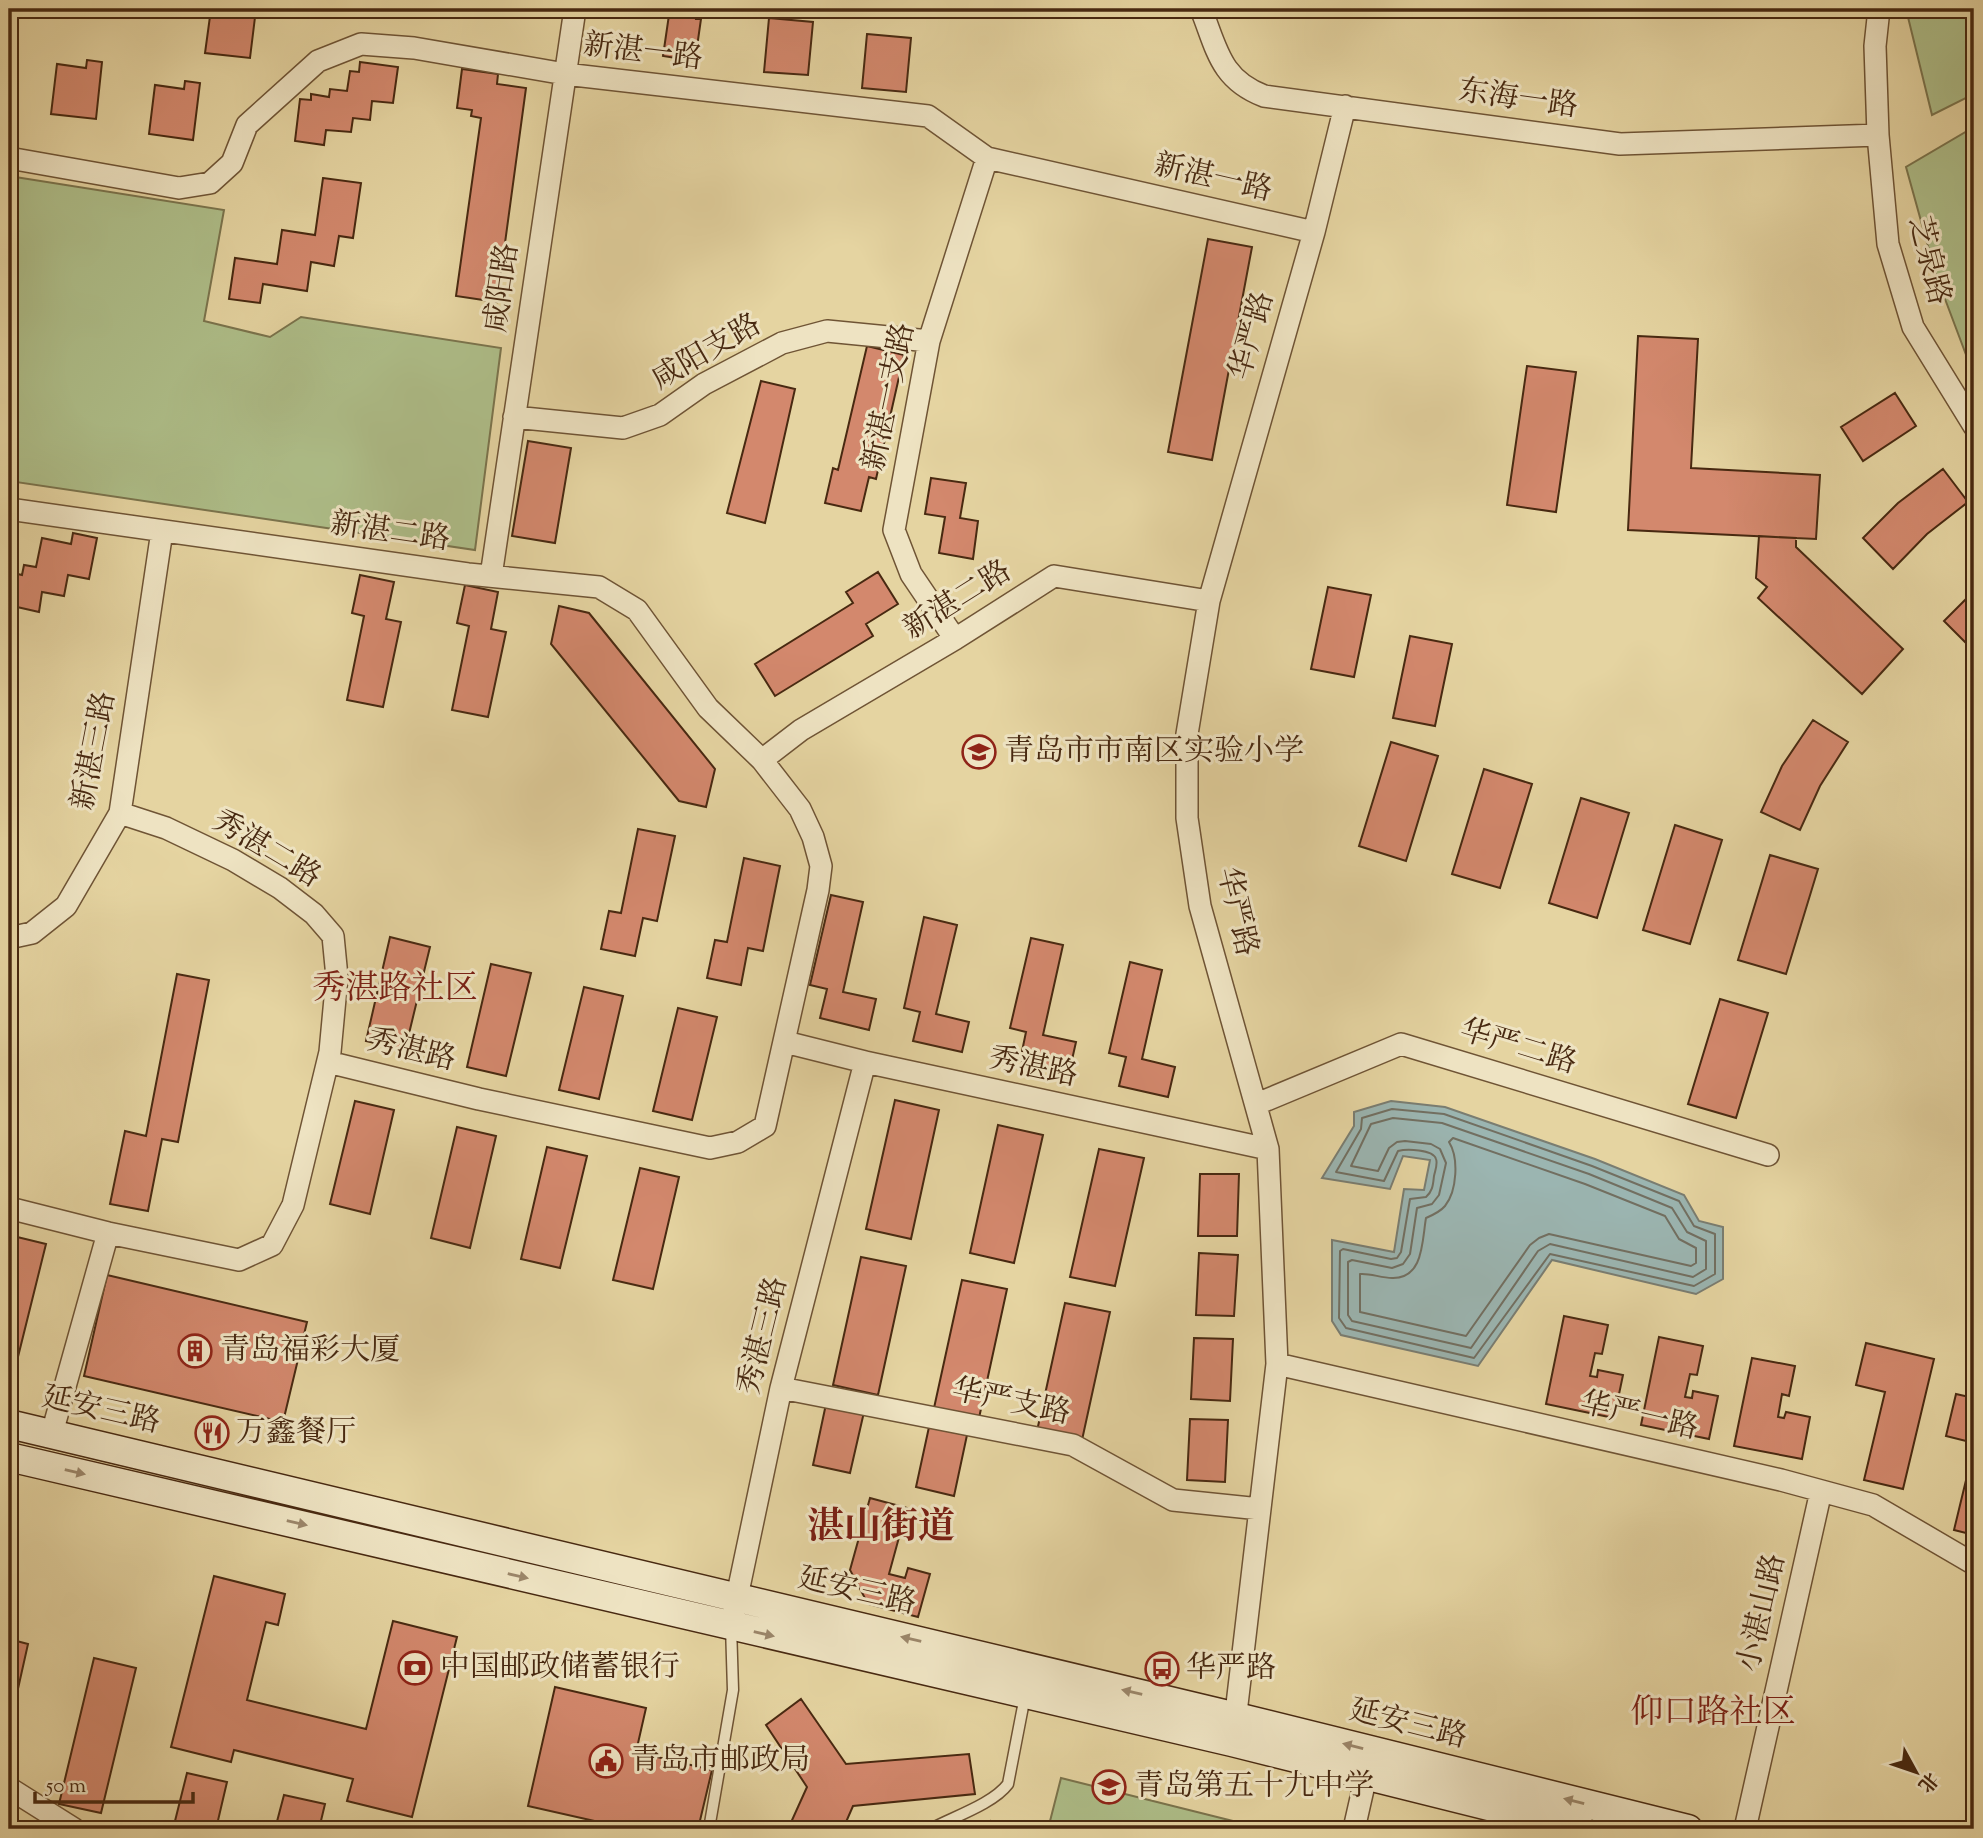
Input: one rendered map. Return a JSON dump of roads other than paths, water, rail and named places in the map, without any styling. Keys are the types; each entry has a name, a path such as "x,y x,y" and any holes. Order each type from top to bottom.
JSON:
{"main road":[{"name":"延安三路","path":"9,1423 737,1597 1234,1730 1366,1776 1581,1829"},
{"name":"延安三路","path":"9,1457 1025,1694 1234,1730 1688,1829"}],"street":[{"name":"咸阳路","path":"491,576 575,9"},
{"name":"东海一路","path":"1201,9 1222,61 1232,77 1245,88 1264,96 1620,145 1878,135"},
{"name":"芝泉路","path":"1879,9 1875,46 1878,135 1888,244 1913,327 1974,426"},
{"name":"新湛一路","path":"9,158 179,188 210,183 232,163 247,125 318,61 361,44 414,48 565,74 928,116 987,158 1314,232"},
{"name":"华严路","path":"1234,1730 1277,1364 1268,1149 1200,906 1187,818 1187,734 1209,600 1314,232 1345,106"},
{"name":"新湛一支路","path":"955,639 911,574 894,530 929,341 987,158"},
{"name":"咸阳支路","path":"514,417 623,428 660,415 704,384 782,343 827,331 929,341"},
{"name":"新湛二路","path":"9,509 491,576 599,587 637,610 708,708 762,760 800,809 813,837 821,866 818,890 785,1042"},
{"name":"新湛三路","path":"9,938 32,933 65,906 120,813 162,531"},
{"name":"新湛二路","path":"762,760 801,730 955,639 1054,576 1209,600"},
{"name":"秀湛二路","path":"108,1233 239,1259 272,1245 293,1205 328,1062 337,977 333,936 314,914 280,887 166,828 120,813"},
{"name":"秀湛路","path":"328,1062 479,1099 710,1148 738,1142 765,1126 785,1042 865,1062 1268,1149"},
{"name":"华严二路","path":"1257,1104 1401,1044 1768,1154"},
{"name":"秀湛三路","path":"731,1626 781,1388 865,1062"},
{"path":"9,1208 108,1233 52,1433"},
{"name":"华严一路","path":"1277,1364 1873,1505 1974,1564"},
{"name":"华严支路","path":"781,1388 1073,1445 1173,1500 1260,1509"},
{"name":"小湛山路","path":"1745,1829 1821,1491"},
{"path":"1354,1829 1366,1776"},
{"path":"9,1788 74,1829"}],"lane":[{"path":"709,1829 733,1690 731,1626"},
{"path":"930,1829 986,1801 1008,1784 1025,1694"}],"water":[{"path":"1391,1101 1445,1107 1595,1159 1684,1195 1699,1221 1723,1227 1723,1279 1696,1294 1552,1260 1478,1366 1341,1335 1332,1321 1332,1240 1394,1252 1404,1189 1424,1190 1430,1160 1403,1156 1390,1189 1322,1178 1354,1126 1354,1112"}],"place":[{"name":"青岛市市南区实验小学","path":"979,752"},
{"name":"青岛福彩大厦","path":"195,1351"},
{"name":"万鑫餐厅","path":"212,1433"},
{"name":"中国邮政储蓄银行","path":"415,1668"},
{"name":"华严路","path":"1162,1669"},
{"name":"青岛市邮政局","path":"606,1761"},
{"name":"青岛第五十九中学","path":"1109,1787"}],"district":[{"name":"秀湛路社区","path":"395,990"},
{"name":"湛山街道","path":"881,1529"},
{"name":"仰口路社区","path":"1713,1714"}]}
